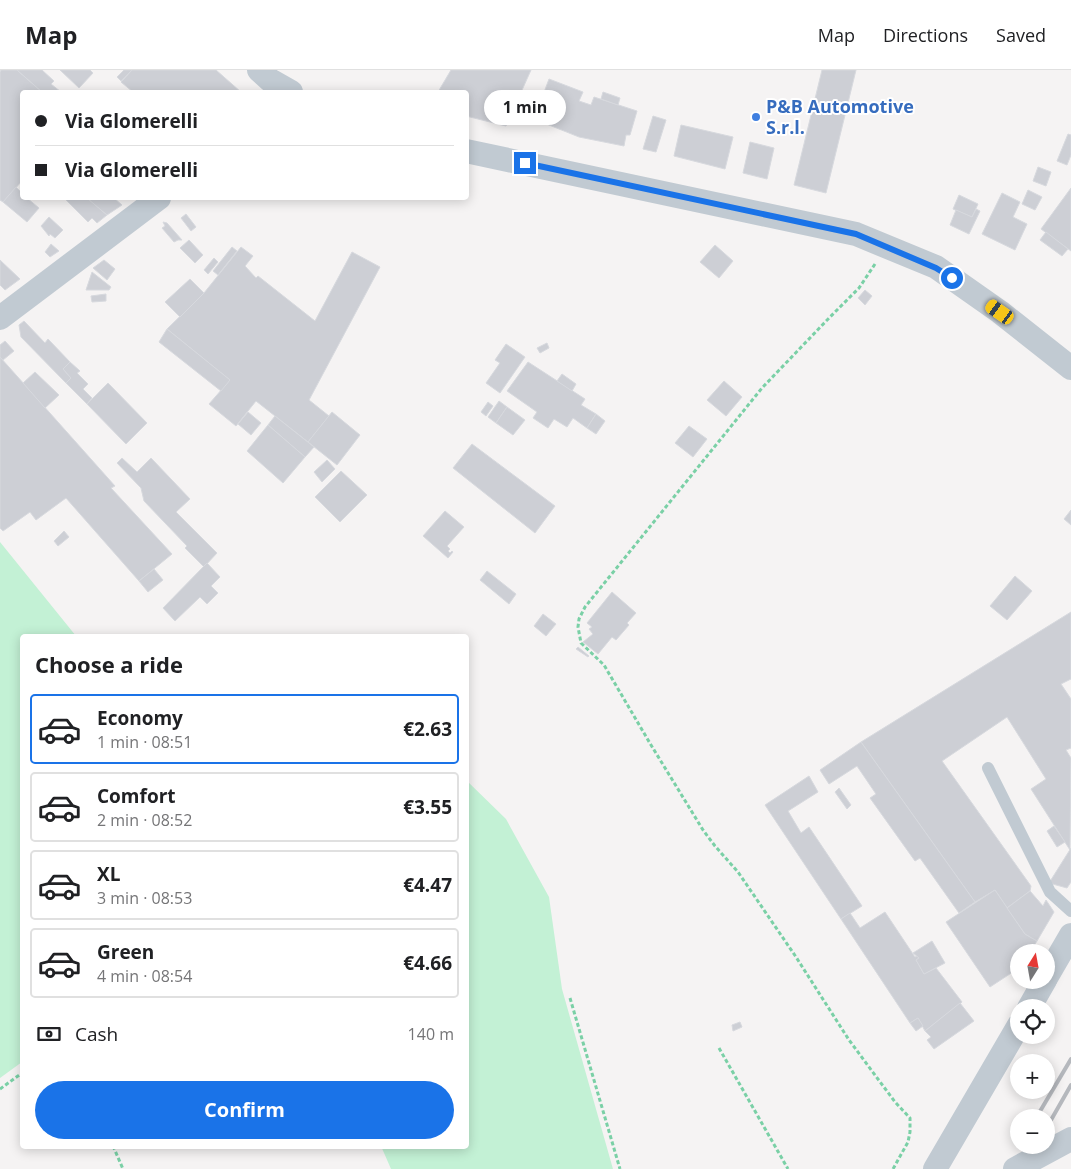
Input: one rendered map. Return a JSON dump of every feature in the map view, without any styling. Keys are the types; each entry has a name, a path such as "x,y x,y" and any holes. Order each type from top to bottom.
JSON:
{"street":[{"path":"259,70 270,80 288,90"},
{"path":"469,151 856,234 936,268 1000,312 1071,368"},
{"path":"0,318 157,200"},
{"path":"1055,963 1071,935"},
{"path":"935,1169 1010,1040"},
{"path":"1015,1169 1071,1139"}],"lane":[{"path":"988,768 1050,892 1071,910"}],"path":[{"path":"886,247 859,288 762,388 585,608 579,619 578,627 581,643 604,665 703,830 738,872 849,1040 895,1102 910,1118 908,1142 893,1169"},
{"path":"570,998 620,1169"},
{"path":"718,1048 788,1169"},
{"path":"0,1089 20,1074"},
{"path":"114,1149 124,1169"}],"green space":[{"path":"0,542 74,634 20,634 20,1063 0,1078"},
{"path":"469,783 506,819 549,897 562,989 613,1169 391,1169 382,1149 469,1149"}],"building":[{"path":"1,70 17,70 40,90 20,90 20,183 3,202 0,200"},
{"path":"17,70 42,70 54,81 51,84 58,90 40,90"},
{"path":"60,70 90,70 93,73 79,88"},
{"path":"124,70 132,70 121,81 117,77"},
{"path":"132,70 216,70 239,90 131,90 121,82"},
{"path":"451,70 531,70 506,126 469,117 469,90 439,90"},
{"path":"822,70 856,70 826,193 794,185"},
{"path":"549,79 583,92 579,101 591,105 594,97 637,111 630,135 626,135 624,146 579,137 534,119"},
{"path":"603,92 620,98 618,105 601,99"},
{"path":"653,116 666,120 656,152 643,149"},
{"path":"681,125 733,137 725,169 674,156"},
{"path":"1068,134 1071,135 1071,155 1067,165 1057,161"},
{"path":"750,142 774,148 767,179 743,173"},
{"path":"1038,167 1051,172 1046,186 1033,181"},
{"path":"16,187 20,191 20,200 29,200 39,208 27,222 3,202"},
{"path":"1071,188 1071,251 1041,229"},
{"path":"1028,190 1042,197 1035,210 1022,204"},
{"path":"1002,193 1020,202 1013,217 1027,224 1015,250 982,234"},
{"path":"959,195 978,204 972,217 953,209"},
{"path":"66,200 89,200 107,215 97,223 92,218 88,222"},
{"path":"89,200 116,200 122,205 107,215"},
{"path":"976,209 980,211 969,234 950,225 956,210 972,217"},
{"path":"186,214 196,227 191,231 181,218"},
{"path":"49,217 63,230 55,238 50,234 49,236 41,226"},
{"path":"163,222 167,223 182,240 174,242 162,228 165,226"},
{"path":"1046,232 1068,249 1062,256 1040,240"},
{"path":"189,240 203,255 195,263 180,248"},
{"path":"51,244 59,251 50,257 45,252"},
{"path":"715,245 733,261 719,278 700,262"},
{"path":"232,247 237,251 218,275 213,271"},
{"path":"241,247 253,256 245,266 256,278 258,276 315,321 352,252 380,267 309,400 329,416 308,442 256,401 236,426 209,404 230,380 167,329 204,293"},
{"path":"214,258 218,262 208,274 204,270"},
{"path":"0,260 20,279 5,290 0,285"},
{"path":"104,260 115,269 107,280 93,268"},
{"path":"92,272 111,287 109,290 86,290"},
{"path":"190,279 204,293 180,317 165,302"},
{"path":"865,290 872,296 865,305 858,298"},
{"path":"106,294 106,301 92,302 91,296"},
{"path":"24,321 45,343 48,339 70,362 63,369 71,378 66,383 21,337 19,325"},
{"path":"167,329 230,380 221,391 159,342"},
{"path":"5,341 14,351 3,360 0,357 0,345"},
{"path":"547,343 549,348 540,353 537,348"},
{"path":"506,344 525,357 500,393 486,383 500,363 495,360"},
{"path":"0,357 115,486 111,488 172,554 139,581 66,498 36,520 30,512 3,531 0,528"},
{"path":"70,362 80,371 77,373 88,384 83,389 92,398 87,404 66,383 71,378 63,369"},
{"path":"528,362 585,399 581,405 596,414 587,428 573,418 567,427 554,419 548,428 533,418 537,412 507,391"},
{"path":"35,372 59,395 45,408 23,383"},
{"path":"562,374 576,384 572,391 557,381"},
{"path":"724,381 742,397 726,416 707,400"},
{"path":"108,383 147,423 126,444 87,404"},
{"path":"499,401 507,407 496,423 488,417"},
{"path":"488,402 493,406 486,416 481,412"},
{"path":"507,407 525,420 513,435 496,423"},
{"path":"248,412 261,423 251,435 238,424"},
{"path":"332,412 360,435 337,465 308,442"},
{"path":"596,414 605,421 596,434 587,428"},
{"path":"275,416 314,447 305,457 268,425"},
{"path":"268,425 305,457 283,483 247,451"},
{"path":"689,426 707,439 693,457 675,443"},
{"path":"472,444 555,506 535,533 453,468"},
{"path":"122,458 137,472 151,458 190,499 176,512 217,553 204,567 185,548 187,546 144,501 141,488 117,463"},
{"path":"327,460 335,469 322,482 314,472"},
{"path":"341,471 367,495 340,522 315,497"},
{"path":"1071,510 1071,525 1064,519"},
{"path":"445,511 464,527 447,546 450,549 448,551 450,553 453,552 448,558 423,536"},
{"path":"64,531 69,537 58,546 54,541"},
{"path":"207,563 220,577 211,586 218,593 207,604 200,597 175,621 163,608"},
{"path":"154,569 163,580 148,592 139,581"},
{"path":"487,571 516,594 509,604 480,580"},
{"path":"1015,576 1032,591 1007,620 990,606"},
{"path":"612,592 636,613 627,623 629,625 616,640 612,637 598,654 583,642 593,634 589,629 592,627 587,623"},
{"path":"1071,612 1071,679 1061,684 1071,699 1071,748 1066,750 1071,758 1070,850 1031,789 1046,779 1007,717 942,761 1031,886 1030,891 1007,908 995,890 975,902 861,742"},
{"path":"543,614 556,624 546,636 534,626"},
{"path":"578,647 589,656 576,649"},
{"path":"861,742 975,902 959,913 920,858 915,861 870,798 876,794 857,766 829,784 820,770"},
{"path":"809,776 818,792 788,811 801,833 809,827 862,906 841,919 765,805"},
{"path":"839,788 851,805 847,809 835,792"},
{"path":"1054,826 1065,842 1057,847 1047,831"},
{"path":"1071,848 1071,882 1067,888 1049,883"},
{"path":"995,890 1025,934 1037,941 1035,944 1010,944 1010,974 990,987 946,922"},
{"path":"1030,891 1043,906 1046,900 1054,912 1037,941 1025,934 1007,908"},
{"path":"885,912 915,957 919,958 916,960 924,974 936,968 962,1002 925,1031 918,1018 910,1023 841,919 850,913 860,928"},
{"path":"932,941 945,963 924,974 916,960 919,958 913,953"},
{"path":"960,1003 974,1021 934,1049 927,1040 931,1037 925,1031"},
{"path":"918,1018 923,1026 916,1031 910,1023"},
{"path":"740,1022 742,1027 733,1031 732,1025"}],"railway":[{"path":"1041,1109 1071,1059"},
{"path":"1055,1113 1071,1085"}],"place":[{"name":"P&B Automotive S.r.l.","path":"756,117"}],"route":[{"path":"525,163 856,234 936,268 952,278"}]}
